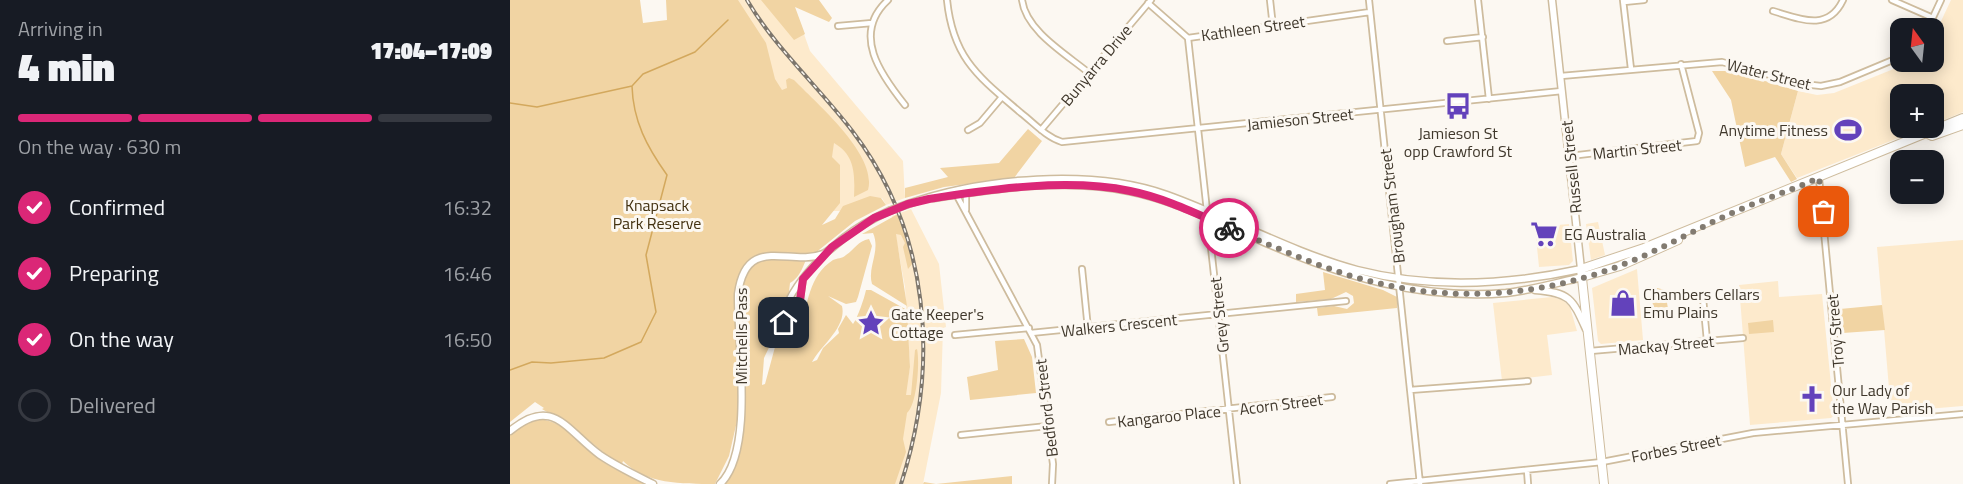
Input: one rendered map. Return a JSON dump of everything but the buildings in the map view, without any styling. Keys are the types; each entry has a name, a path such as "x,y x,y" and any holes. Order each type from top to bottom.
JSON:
{"highway":[{"path":"1944,125 1963,118"},
{"path":"1944,132 1963,125"},
{"path":"1582,273 1652,252 1731,214 1918,138"},
{"name":"Russell Street","path":"1582,273 1604,484"}],"main road":[{"name":"Russell Street","path":"1552,0 1582,273"},
{"path":"826,252 855,229 908,204 956,192 1061,180 1106,181 1152,190 1332,270 1400,288 1465,294 1530,289 1582,273"},
{"path":"956,192 966,194 1062,186 1108,187 1151,196 1329,261 1400,279 1474,284 1582,273"},
{"name":"Mitchells Pass","path":"720,484 733,462 740,424 738,299 742,278 751,264 768,256 814,257 826,252"},
{"name":"Russell Street","path":"1530,289 1554,291 1569,298 1576,306 1588,335"},
{"path":"510,430 530,416 541,414 554,418 599,454 653,484"}],"street":[{"path":"888,0 872,23 873,50 879,71 905,105"},
{"name":"Jamieson Street","path":"947,0 952,31 963,57 974,72 1041,130 1054,139 1068,143 1562,91"},
{"path":"1022,0 1024,12 1031,24 1089,73"},
{"path":"1270,0 1273,27"},
{"name":"Brougham Street","path":"1369,0 1420,482"},
{"path":"1478,0 1489,99"},
{"path":"1631,69 1624,1 1644,0"},
{"path":"1773,12 1818,22 1833,16 1843,0"},
{"path":"1893,0 1933,18 1941,0"},
{"name":"Bunyarra Drive","path":"1041,130 1150,2"},
{"name":"Kathleen Street","path":"1150,2 1188,38 1370,12"},
{"path":"838,26 872,23"},
{"path":"1447,41 1483,37"},
{"name":"Grey Street","path":"1188,38 1237,484"},
{"name":"Water Street","path":"1561,76 1681,64 1732,63 1803,84 1821,86 1840,82 1890,61"},
{"name":"Martin Street","path":"1570,156 1697,141 1699,133 1681,64"},
{"path":"968,130 980,123 1002,97"},
{"name":"Troy Street","path":"1819,178 1848,484"},
{"path":"956,192 962,208 966,210 1030,331"},
{"path":"966,194 966,210"},
{"path":"803,279 798,318 794,325 787,325 782,318 784,312 803,279 826,252"},
{"path":"1082,269 1088,329"},
{"path":"1703,298 1707,341"},
{"name":"Walkers Crescent","path":"955,335 1088,329 1346,301"},
{"name":"Bedford Street","path":"1030,331 1039,352 1053,484"},
{"name":"Mackay Street","path":"1590,351 1743,338"},
{"path":"1410,390 1528,381"},
{"name":"Acorn Street","path":"1229,410 1332,397"},
{"name":"Kangaroo Place","path":"1109,422 1229,410"},
{"name":"Forbes Street","path":"1390,484 1602,462 1749,434 1963,414"},
{"path":"961,435 1048,426"},
{"path":"1527,470 1528,484"}],"shaded area":[{"path":"719,0 792,0 810,51 903,161 905,198 886,205 882,198 846,211 831,211"},
{"path":"1951,0 1963,0 1963,112 1944,120 1944,84 1890,84 1890,138 1899,138 1797,178 1781,154 1798,91 1817,95 1834,93 1890,70 1944,72 1942,18"},
{"path":"911,209 939,264 946,327 943,328 941,393 923,484 888,484 910,367 905,287 892,216"},
{"path":"1598,222 1605,255 1591,260 1586,224"},
{"path":"1569,224 1573,261 1569,265 1539,267 1535,227"},
{"path":"1963,240 1963,406 1891,412 1877,247"},
{"path":"1637,269 1643,340 1601,344 1598,341 1592,288"},
{"path":"1778,281 1779,297 1822,294 1834,415 1831,418 1750,425 1739,285"},
{"path":"1552,297 1563,300 1570,307 1577,331 1547,335 1552,375 1502,381 1493,303"}],"green space":[{"name":"Knapsack Park Reserve","path":"510,0 640,0 643,23 667,20 666,0 738,0 766,43 775,79 782,90 787,88 786,80 789,78 794,80 843,130 864,161 869,176 868,190 854,197 854,173 850,159 834,143 832,157 840,165 840,203 822,225 835,219 843,206 870,196 881,198 886,205 855,221 814,254 802,254 799,260 806,260 802,270 790,283 789,292 775,318 774,337 764,358 762,385 765,384 778,336 799,328 810,291 819,274 833,260 844,256 859,243 869,239 872,246 856,302 846,304 828,296 842,306 843,314 832,336 812,362 817,360 823,348 839,333 838,329 846,315 853,324 866,290 871,290 907,310 910,367 906,395 911,395 915,350 917,349 918,372 903,439 906,452 895,484 725,484 739,453 743,395 729,456 715,484 677,483 642,474 623,461 622,464 614,461 574,428 542,409 544,408 535,402 510,422"},
{"path":"761,0 819,0 832,18 829,22 795,7 805,34 794,40"},
{"path":"1712,71 1732,71 1798,91 1781,154 1797,179 1791,182 1775,157 1745,167 1731,100"},
{"path":"1028,129 1042,141 1014,178 944,187 905,198 905,188 948,177 940,168 999,163"},
{"path":"898,214 913,263 908,269 903,247 905,243 901,235 896,234 907,306 872,284 871,271 875,240 873,233 862,234"},
{"path":"1323,272 1383,290 1397,297 1397,308 1318,316 1317,308 1334,306 1347,309 1354,303 1353,296 1346,292 1331,299 1296,302 1296,294 1325,290"},
{"path":"1657,288 1678,293 1666,296 1668,309 1653,310 1652,290"},
{"path":"1882,305 1885,330 1843,333 1840,309"},
{"path":"1773,320 1774,332 1749,334 1748,323"},
{"path":"1024,339 1032,357 1036,393 970,400 967,377 998,370 995,341"},
{"path":"539,419 565,429 600,460 646,484 510,484 510,434 518,427"},
{"path":"1012,476 1012,484 936,484"}],"waterway":[{"path":"510,370 532,362 551,363 604,358 641,342 656,312 646,255 667,175 642,133 635,111 632,86 643,74 695,52 728,20"},
{"path":"510,103 537,107 632,86"}],"railway":[{"path":"747,0 771,35 840,115 879,171 898,213 912,256 920,301 923,347 921,393 913,439 901,484"}],"way so far":[{"path":"1229,228 1301,258 1373,282 1430,292 1481,294 1522,291 1611,269 1731,214 1819,178 1824,212"}],"place":[{"name":"Jamieson St opp Crawford St","path":"1458,106"},
{"name":"Anytime Fitness","path":"1848,130"},
{"name":"EG Australia","path":"1544,234"},
{"name":"Chambers Cellars Emu Plains","path":"1623,303"},
{"name":"Gate Keeper's Cottage","path":"871,323"},
{"name":"Our Lady of the Way Parish","path":"1812,399"}],"route":[{"path":"784,323 790,326 797,322 803,279 832,247 874,218 908,204 929,199 988,191 1062,186 1108,187 1171,203 1229,228"}]}
